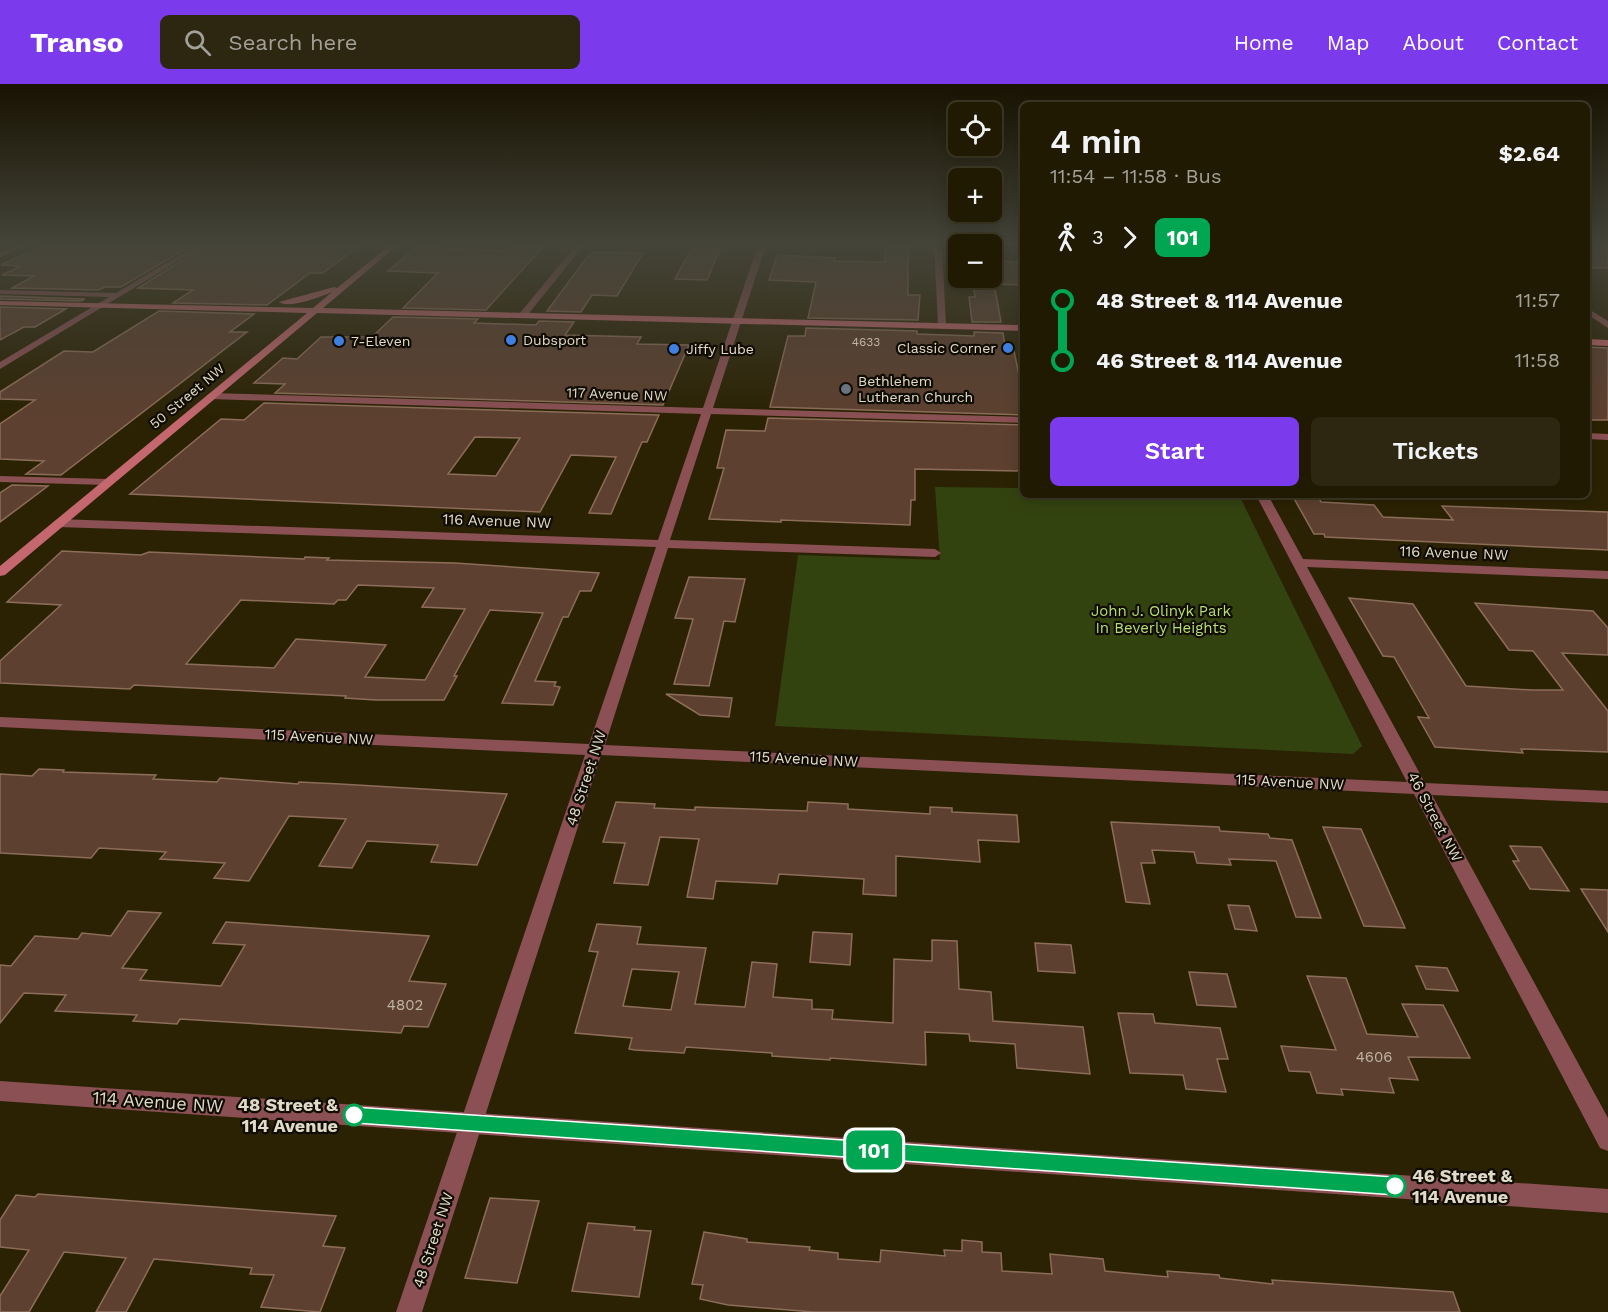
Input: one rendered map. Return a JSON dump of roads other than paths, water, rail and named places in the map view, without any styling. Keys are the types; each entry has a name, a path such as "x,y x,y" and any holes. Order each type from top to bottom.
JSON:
{"main road":[{"path":"236,309 280,302"},
{"name":"50 Street NW","path":"0,572 325,302"},
{"path":"0,303 1020,328"},
{"path":"1590,342 1608,343"}],"street":[{"path":"0,366 105,302"},
{"path":"523,315 534,302"},
{"name":"48 Street NW","path":"410,1312 743,302"},
{"path":"941,302 942,326"},
{"path":"1590,312 1608,325"},
{"name":"117 Avenue NW","path":"211,396 1020,420"},
{"path":"1590,436 1608,437"},
{"path":"0,479 107,482"},
{"name":"46 Street NW","path":"1264,498 1608,1140"},
{"name":"116 Avenue NW","path":"58,523 935,553"},
{"name":"116 Avenue NW","path":"1299,563 1608,575"},
{"name":"115 Avenue NW","path":"0,722 1608,797"},
{"name":"114 Avenue NW","path":"0,1091 1608,1201"}],"place":[{"name":"Dubsport","path":"511,340"},
{"name":"7-Eleven","path":"339,341"},
{"name":"Classic Corner","path":"1008,348"},
{"name":"Jiffy Lube","path":"674,349"},
{"name":"Bethlehem Lutheran Church","path":"846,389"},
{"name":"48 Street & 114 Avenue","path":"354,1115"},
{"name":"46 Street & 114 Avenue","path":"1395,1186"}],"park label":[{"name":"John J. Olinyk Park In Beverly Heights","path":"1161,620"}]}
